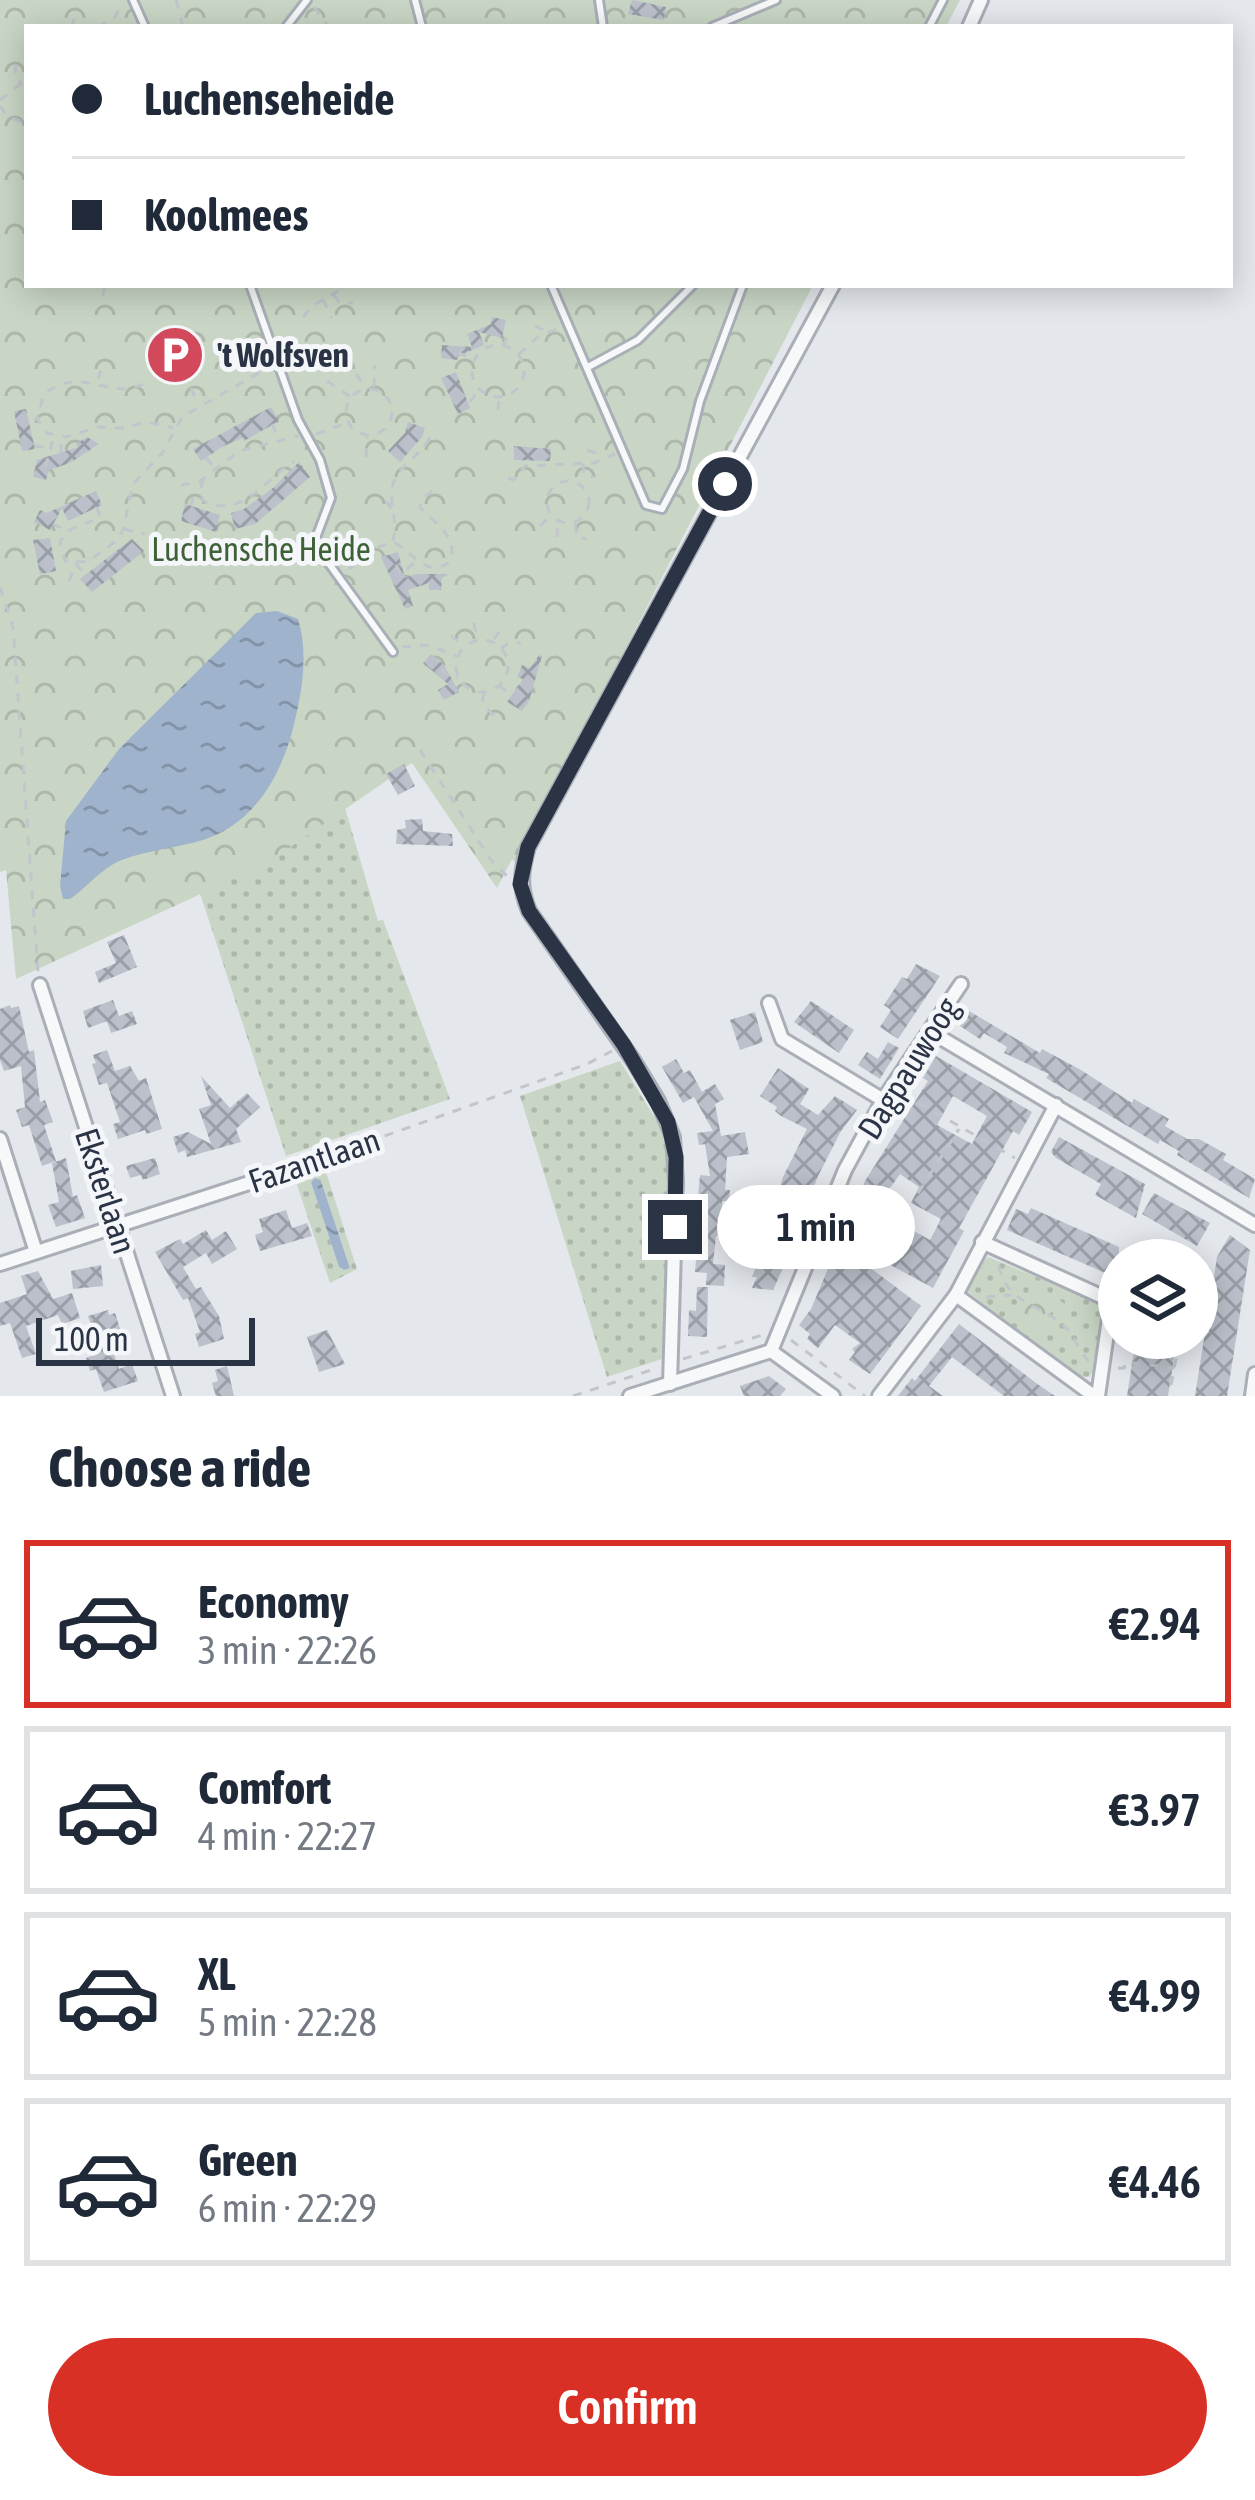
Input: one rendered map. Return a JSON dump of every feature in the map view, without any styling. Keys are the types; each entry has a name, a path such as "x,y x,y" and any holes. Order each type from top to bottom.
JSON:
{"street":[{"path":"670,1384 676,1157 658,1101 529,911 520,884 528,847 831,288"},
{"name":"Dagpauwoog","path":"772,1352 845,1170 892,1086 961,984"},
{"name":"Eksterlaan","path":"40,985 173,1396"},
{"path":"770,1003 782,1039 884,1100"},
{"path":"931,1032 1255,1225"},
{"path":"879,1396 956,1295 1056,1106"},
{"path":"0,1139 36,1252"},
{"name":"Fazantlaan","path":"0,1264 289,1170"},
{"path":"956,1295 1096,1396 1112,1305 982,1242"},
{"path":"630,1396 772,1352 833,1396"},
{"path":"1252,1396 1255,1374"}],"lane":[{"path":"289,24 310,0"},
{"path":"416,0 421,24"},
{"path":"718,24 776,0"},
{"path":"733,17 735,24"},
{"path":"251,288 331,498 314,543 393,652"},
{"path":"552,288 646,505 662,509 683,469 700,401 742,288"},
{"path":"586,368 638,340 690,288"}],"path":[{"path":"103,24 115,17 123,0"},
{"path":"73,24 75,15"},
{"path":"391,16 397,24"},
{"path":"412,24 418,17"},
{"path":"16,64 24,81 0,103 8,116 24,123"},
{"path":"103,296 104,288"},
{"path":"303,317 339,288"},
{"path":"334,294 339,302 353,303"},
{"path":"323,300 332,318"},
{"path":"520,357 549,332 568,324"},
{"path":"535,326 549,332"},
{"path":"504,346 508,330"},
{"path":"520,357 521,383 512,397 479,390 472,376 480,350 504,346 533,362"},
{"path":"458,353 476,358"},
{"path":"97,382 103,363"},
{"path":"55,566 104,557 124,529 133,484 163,452 182,417 278,363"},
{"path":"374,389 375,365"},
{"path":"78,369 82,380"},
{"path":"184,372 199,404"},
{"path":"356,374 366,389"},
{"path":"459,379 472,376"},
{"path":"143,384 129,390 82,380 53,384 41,399 37,415 41,428 58,436 158,422 175,429"},
{"path":"107,385 117,380"},
{"path":"327,381 351,397"},
{"path":"521,383 534,388"},
{"path":"384,394 390,387"},
{"path":"374,389 384,394 392,410 388,425 368,435 348,423 346,408 351,397 374,389"},
{"path":"470,402 479,390"},
{"path":"30,393 41,399"},
{"path":"498,410 500,397"},
{"path":"339,407 346,408"},
{"path":"392,410 399,408"},
{"path":"28,416 37,415"},
{"path":"181,485 203,479 233,455 256,446 348,423"},
{"path":"272,424 279,440"},
{"path":"102,427 110,436"},
{"path":"350,441 356,431"},
{"path":"78,433 82,440"},
{"path":"366,457 368,435"},
{"path":"45,467 58,436"},
{"path":"58,436 61,453"},
{"path":"393,542 392,489 426,446 429,439 422,436"},
{"path":"250,437 256,446"},
{"path":"34,446 50,448"},
{"path":"228,446 233,455"},
{"path":"587,450 599,462"},
{"path":"521,468 599,462 622,451"},
{"path":"206,458 215,469"},
{"path":"404,458 409,464"},
{"path":"508,478 513,480 521,460"},
{"path":"572,481 573,462"},
{"path":"190,506 193,497 201,496 215,506 237,508 293,463"},
{"path":"583,464 584,475 593,477"},
{"path":"201,496 203,479"},
{"path":"575,522 551,514 547,501 552,488 572,481 584,488 588,508"},
{"path":"393,542 416,562 437,571 453,564 452,541 440,520 420,507 421,500 436,488"},
{"path":"386,501 395,514"},
{"path":"533,503 547,501"},
{"path":"213,514 215,506"},
{"path":"65,561 60,545 67,531 100,517 97,507"},
{"path":"588,508 599,511"},
{"path":"575,522 588,508"},
{"path":"540,526 551,514"},
{"path":"74,519 77,526"},
{"path":"557,537 558,520"},
{"path":"575,522 577,537 586,539"},
{"path":"53,524 67,531"},
{"path":"124,529 146,534"},
{"path":"119,536 128,543"},
{"path":"376,537 382,544"},
{"path":"339,578 382,544 393,542"},
{"path":"51,544 60,545"},
{"path":"396,566 402,576 416,562"},
{"path":"76,564 85,574"},
{"path":"69,581 76,564"},
{"path":"0,587 13,627 40,985"},
{"path":"474,623 477,640"},
{"path":"492,642 503,626"},
{"path":"451,635 464,646"},
{"path":"441,670 470,690 484,692 500,685 508,667 501,649 477,640 464,646 458,656 459,682"},
{"path":"501,649 508,643 521,643"},
{"path":"393,652 414,644 458,656"},
{"path":"508,667 520,670"},
{"path":"500,685 512,696"},
{"path":"473,710 482,704 484,692"},
{"path":"482,704 497,719"},
{"path":"420,750 491,860 520,884"},
{"name":"Fazantlaan","path":"289,1170 587,1064 624,1045"},
{"path":"892,1086 959,1129 1025,1163"},
{"path":"918,1193 959,1129"},
{"path":"1002,1252 1002,1280 1013,1295 1066,1326 1088,1361 1104,1367 1124,1368 1126,1361 1174,1368"},
{"path":"974,1308 988,1295 1013,1295"},
{"path":"1172,1384 1175,1359"},
{"path":"573,1396 671,1363"},
{"path":"601,1387 604,1396"}],"green space":[{"name":"Luchensche Heide","path":"0,0 960,0 948,24 24,24 24,288 811,288 515,862 512,859 497,888 412,763 266,864 16,979 6,870 0,872"},
{"path":"345,808 378,921 383,920 450,1099 286,1156 198,887"},
{"path":"620,1061 666,1136 665,1358 607,1377 520,1096"},
{"path":"323,1163 357,1269 330,1283 293,1173","holes":["311,1181 321,1181 350,1267 343,1270"]},
{"path":"988,1257 1098,1302 1098,1350 1089,1377 1078,1376 967,1291 974,1270"},
{"path":"1030,1278 1066,1305 1048,1314 1047,1337 1007,1317 1027,1300"}],"water":[{"path":"277,611 298,619 303,669 290,739 265,792 222,832 122,860 70,899 63,899 66,821 119,749 256,613"},
{"path":"321,1181 350,1268 339,1267 311,1182"}],"building":[{"path":"632,0 666,7 664,20 628,14"},
{"path":"492,317 506,320 502,338 479,332 484,345 457,360 441,358 442,345 472,347 467,334 491,324"},
{"path":"456,372 470,408 458,414 441,378"},
{"path":"271,407 279,421 244,441 222,447 201,461 193,449"},
{"path":"26,409 35,449 22,451 14,411"},
{"path":"408,422 425,428 400,462 388,451 405,433"},
{"path":"87,437 99,444 49,470 46,480 33,477 37,460 78,447"},
{"path":"514,446 551,449 550,461 514,460"},
{"path":"299,462 310,477 255,524 235,529 231,513 273,488"},
{"path":"96,491 102,505 68,521 62,508 50,530 34,522 40,510 47,513"},
{"path":"185,504 220,515 216,532 181,521"},
{"path":"50,538 56,571 40,574 33,540"},
{"path":"132,539 144,551 92,592 80,579"},
{"path":"398,552 405,578 449,574 442,578 441,590 429,590 429,583 408,590 413,606 405,609 381,557"},
{"path":"431,654 444,665 459,692 444,700 438,690 448,684 423,663"},
{"path":"539,655 529,701 522,711 507,702 523,679 517,677 522,665 530,668"},
{"path":"404,764 415,786 398,795 386,774"},
{"path":"422,819 423,831 452,834 453,846 396,844 397,830 406,828 405,820"},
{"path":"124,935 137,967 99,983 95,972 116,963 107,942"},
{"path":"916,964 940,976 898,1039 880,1027 891,1010 884,1005"},
{"path":"113,1000 119,1016 132,1011 137,1024 111,1033 107,1021 88,1028 83,1011"},
{"path":"811,1001 854,1030 839,1053 794,1022"},
{"path":"19,1006 29,1052 34,1050 40,1102 45,1100 53,1122 44,1125 56,1161 42,1166 29,1125 22,1127 16,1110 25,1107 21,1066 4,1071 0,1060 0,1009"},
{"path":"969,1011 1169,1119 1165,1126 1187,1139 1199,1139 1226,1154 1223,1160 1255,1179 1249,1198 1177,1155 1179,1151 1160,1140 1158,1144 1046,1078 1049,1074 1004,1053 1007,1047 984,1033 980,1039 960,1026"},
{"path":"755,1012 763,1042 740,1050 730,1020"},
{"path":"888,1042 899,1048 880,1079 858,1065 867,1052 878,1059"},
{"path":"107,1050 115,1071 130,1066 139,1081 146,1078 162,1129 118,1139 113,1124 120,1122 107,1083 99,1085 92,1064 96,1063 93,1055"},
{"path":"936,1056 1032,1112 1019,1135 1013,1131 959,1228 964,1231 933,1288 885,1262 905,1226 930,1240 941,1219 911,1203 919,1187 900,1174 890,1188 860,1260 921,1306 870,1374 849,1360 860,1343 835,1325 818,1348 799,1325 811,1309 865,1181 928,1081 923,1078","holes":["953,1096 987,1116 972,1144 937,1125"]},
{"path":"676,1059 684,1073 690,1070 702,1092 715,1084 724,1099 715,1104 721,1136 745,1132 749,1154 727,1157 729,1201 722,1201 720,1236 716,1236 713,1264 725,1265 724,1286 706,1285 707,1273 695,1272 696,1260 692,1260 700,1175 710,1176 705,1144 699,1145 697,1133 713,1131 694,1097 683,1103 662,1067"},
{"path":"778,1068 809,1089 800,1104 818,1115 835,1096 857,1110 817,1178 773,1290 752,1288 757,1277 752,1277 783,1200 777,1198 783,1177 807,1129 781,1116 777,1107 760,1096"},
{"path":"201,1076 230,1108 247,1093 260,1107 236,1129 241,1142 187,1157 185,1150 178,1153 173,1137 188,1132 211,1144 199,1109 211,1105"},
{"path":"1059,1137 1145,1184 1136,1218 1095,1195 1101,1184 1056,1158 1051,1152"},
{"path":"66,1158 73,1197 77,1195 85,1218 56,1227 48,1205 59,1202 52,1163"},
{"path":"155,1158 160,1174 143,1180 141,1175 130,1178 126,1166"},
{"path":"1154,1193 1210,1223 1201,1239 1185,1239 1142,1214"},
{"path":"1031,1208 1101,1239 1098,1270 1007,1230 1016,1209 1028,1214"},
{"path":"286,1210 292,1228 307,1223 312,1236 260,1251 255,1235 263,1232 259,1219"},
{"path":"206,1230 212,1240 226,1231 237,1249 212,1264 206,1253 183,1267 219,1316 224,1339 199,1347 195,1334 200,1332 188,1298 183,1300 155,1252 180,1239 183,1244"},
{"path":"1230,1235 1250,1250 1227,1396 1195,1396 1201,1359 1218,1359 1218,1255"},
{"path":"101,1265 103,1286 73,1289 71,1271"},
{"path":"38,1271 53,1299 72,1293 80,1318 62,1324 58,1315 26,1326 36,1354 22,1358 10,1323 0,1326 0,1303 27,1294 21,1276"},
{"path":"697,1287 708,1287 707,1337 688,1336 689,1310 696,1311"},
{"path":"108,1310 109,1315 115,1313 123,1338 110,1342 119,1369 132,1364 138,1381 104,1392 96,1369 90,1371 86,1358 97,1354 98,1347 88,1316"},
{"path":"959,1324 1055,1396 1004,1396 952,1357 929,1386 943,1396 898,1396"},
{"path":"327,1330 345,1364 319,1372 307,1337"},
{"path":"1133,1359 1174,1359 1168,1396 1127,1396"},
{"path":"227,1366 234,1396 216,1396 215,1370"},
{"path":"769,1376 786,1389 780,1396 744,1396 740,1386"}],"place":[{"name":"'t Wolfsven","path":"175,355"}],"route":[{"path":"675,1227 676,1157 658,1101 529,911 520,884 528,847 725,484"}]}
